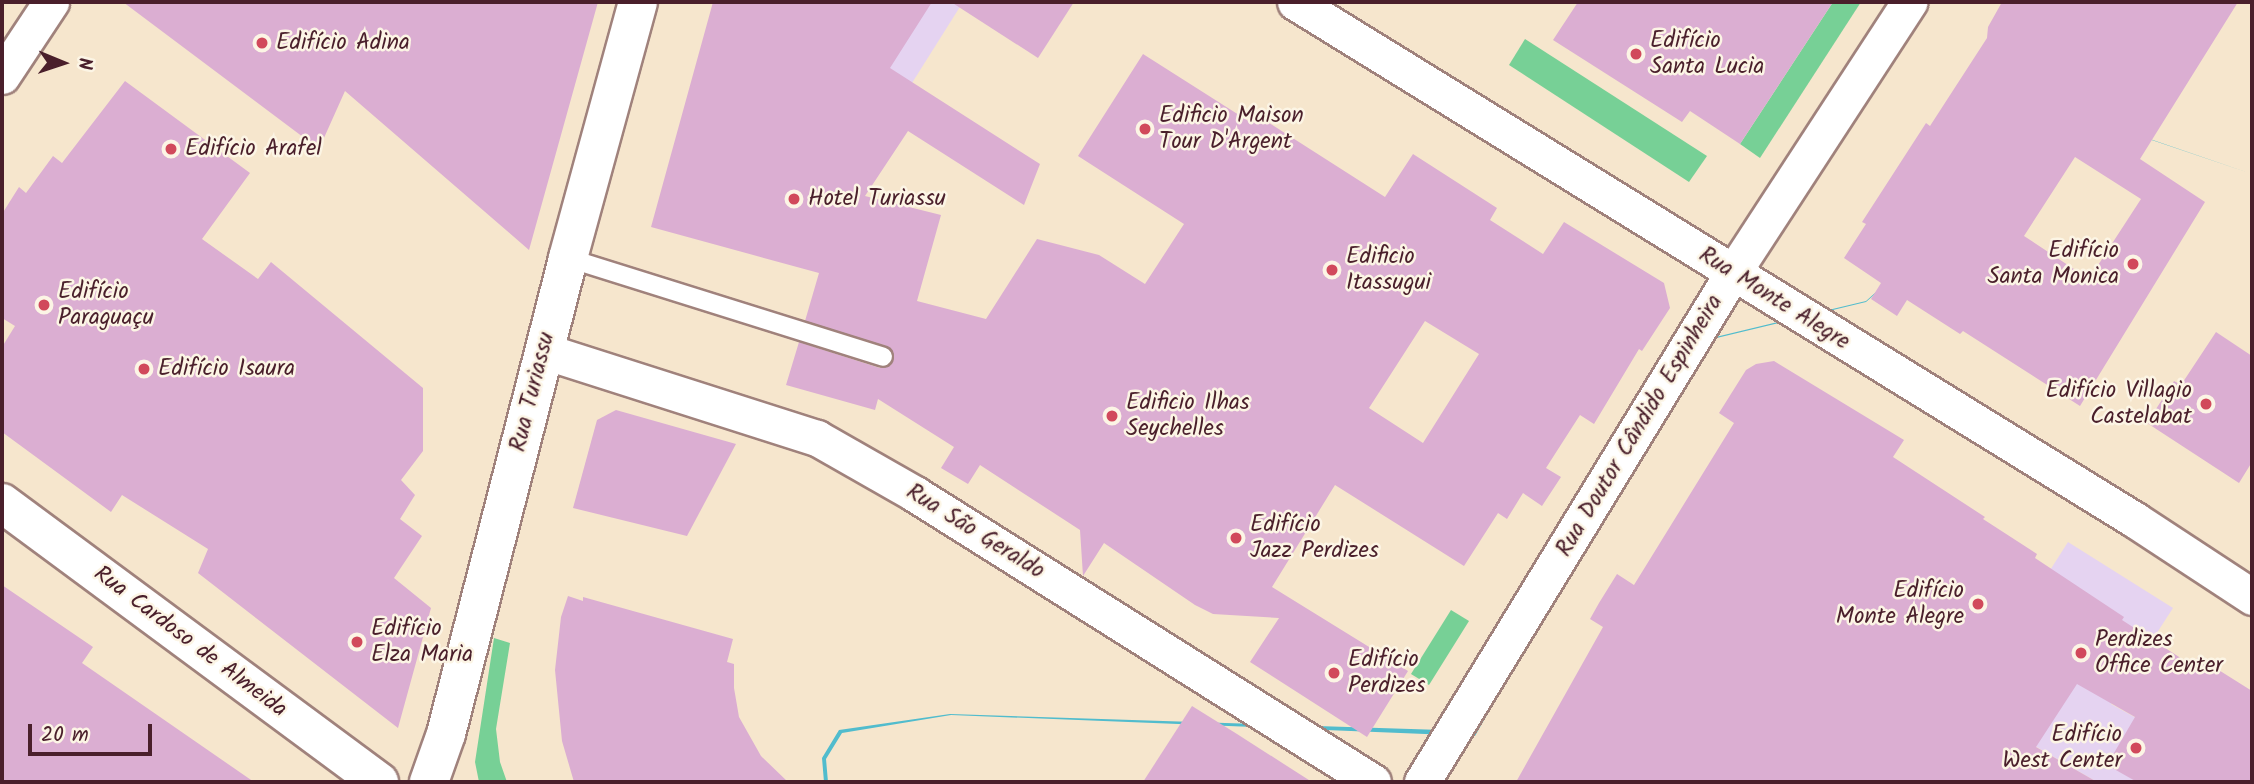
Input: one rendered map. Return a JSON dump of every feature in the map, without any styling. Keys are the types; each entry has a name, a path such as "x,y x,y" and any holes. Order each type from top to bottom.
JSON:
{"street":[{"path":"2,76 51,2"},
{"name":"Rua Turiassu","path":"429,782 446,734 568,258 638,2"},
{"name":"Rua Monte Alegre","path":"1295,2 2123,513 2252,597"},
{"name":"Rua Doutor Cândido Espinheira","path":"1422,782 1732,274 1909,2"},
{"name":"Rua São Geraldo","path":"544,351 817,438 847,454 1373,782"},
{"name":"Rua Cardoso de Almeida","path":"2,503 379,782"}],"lane":[{"path":"568,258 883,357"}],"shaded area":[{"path":"786,2 963,2 912,83"},
{"path":"2068,542 2173,608 2111,704 2251,782 2097,782 1964,705"}],"green space":[{"path":"1833,2 1861,2 1760,158 1740,144"},
{"path":"1525,39 1707,156 1689,182 1509,65"},
{"path":"1451,610 1469,621 1429,685 1411,674"},
{"path":"494,638 510,643 496,729 500,762 507,782 479,782 475,762"}],"water":[{"path":"2077,114 2252,174 2078,115 1866,302 1700,342 1475,736 951,715 842,733 826,759 828,782 824,782 822,758 839,730 950,714 1473,731 1699,341 1866,301"}],"building":[{"path":"123,2 598,2 529,250 345,91 319,149"},
{"path":"713,2 932,2 890,68 1040,164 1024,205 908,131 865,196 941,215 917,301 986,319 1037,239 1099,255 1145,284 1184,224 1078,156 1143,54 1250,122 1255,114 1385,197 1413,154 1497,208 1490,220 1543,254 1564,222 1664,283 1670,308 1642,351 1639,349 1594,424 1580,415 1546,468 1561,477 1542,506 1523,493 1507,519 1498,513 1464,566 1335,485 1272,587 1408,671 1367,737 1250,662 1279,618 1213,614 1195,605 1104,543 1083,576 1080,530 980,465 968,484 941,468 954,447 878,399 875,410 786,385 799,342 880,368 891,365 894,355 886,346 805,321 819,273 651,227","holes":["1425,321 1479,354 1423,443 1369,408"]},
{"path":"951,2 1074,2 1038,58"},
{"path":"1578,2 1833,2 1740,144 1690,111 1682,122 1553,40"},
{"path":"2002,2 2238,2 2140,159 2205,202 2080,406 1963,331 1960,334 1907,300 1897,316 1871,299 1881,283 1844,258 1866,224 1862,222 1926,123 1930,126 1987,38 1988,27","holes":["2075,157 2141,199 2089,279 2024,236"]},
{"path":"125,81 250,173 202,239 258,279 271,262 423,388 423,451 401,480 415,495 400,519 422,536 394,578 431,608 398,728 198,573 208,549 122,495 111,512 2,432 2,347 15,326 2,318 2,214 19,187 26,193 53,156 62,163"},
{"name":"Edifício Villagio Castelabat","path":"2216,332 2252,356 2252,462 2239,483 2147,423 2174,381 2181,385"},
{"path":"1774,361 1904,440 1893,457 2037,554 2035,558 2124,617 2122,620 2193,666 2198,657 2252,691 2252,782 2137,782 2107,765 2135,717 2077,684 2036,747 2097,782 1516,782 1603,627 1590,619 1599,603 1617,574 1634,585 1734,423 1719,413 1746,370 1756,364"},
{"path":"616,410 736,444 687,536 573,508 597,420"},
{"path":"2,585 93,647 82,663 254,782 2,782"},
{"path":"568,596 583,601 583,597 733,639 727,662 734,664 734,688 739,717 761,756 788,782 574,782 562,741 555,670 561,617"},
{"path":"1192,706 1237,734 1312,782 1143,782"}],"place":[{"name":"Edifício Adina","path":"262,43"},
{"name":"Edifício Santa Lucia","path":"1636,54"},
{"name":"Edificio Maison Tour D'Argent","path":"1145,129"},
{"name":"Edifício Arafel","path":"171,149"},
{"name":"Hotel Turiassu","path":"794,199"},
{"name":"Edifício Santa Monica","path":"2133,264"},
{"name":"Edificio Itassugui","path":"1332,270"},
{"name":"Edifício Paraguaçu","path":"44,305"},
{"name":"Edifício Isaura","path":"144,369"},
{"name":"Edifício Villagio Castelabat","path":"2206,404"},
{"name":"Edificio Ilhas Seychelles","path":"1112,416"},
{"name":"Edifício Jazz Perdizes","path":"1236,538"},
{"name":"Edifício Monte Alegre","path":"1978,604"},
{"name":"Edifício Elza Maria","path":"357,642"},
{"name":"Perdizes Office Center","path":"2081,653"},
{"name":"Edifício Perdizes","path":"1334,673"},
{"name":"Edifício West Center","path":"2136,748"}]}
